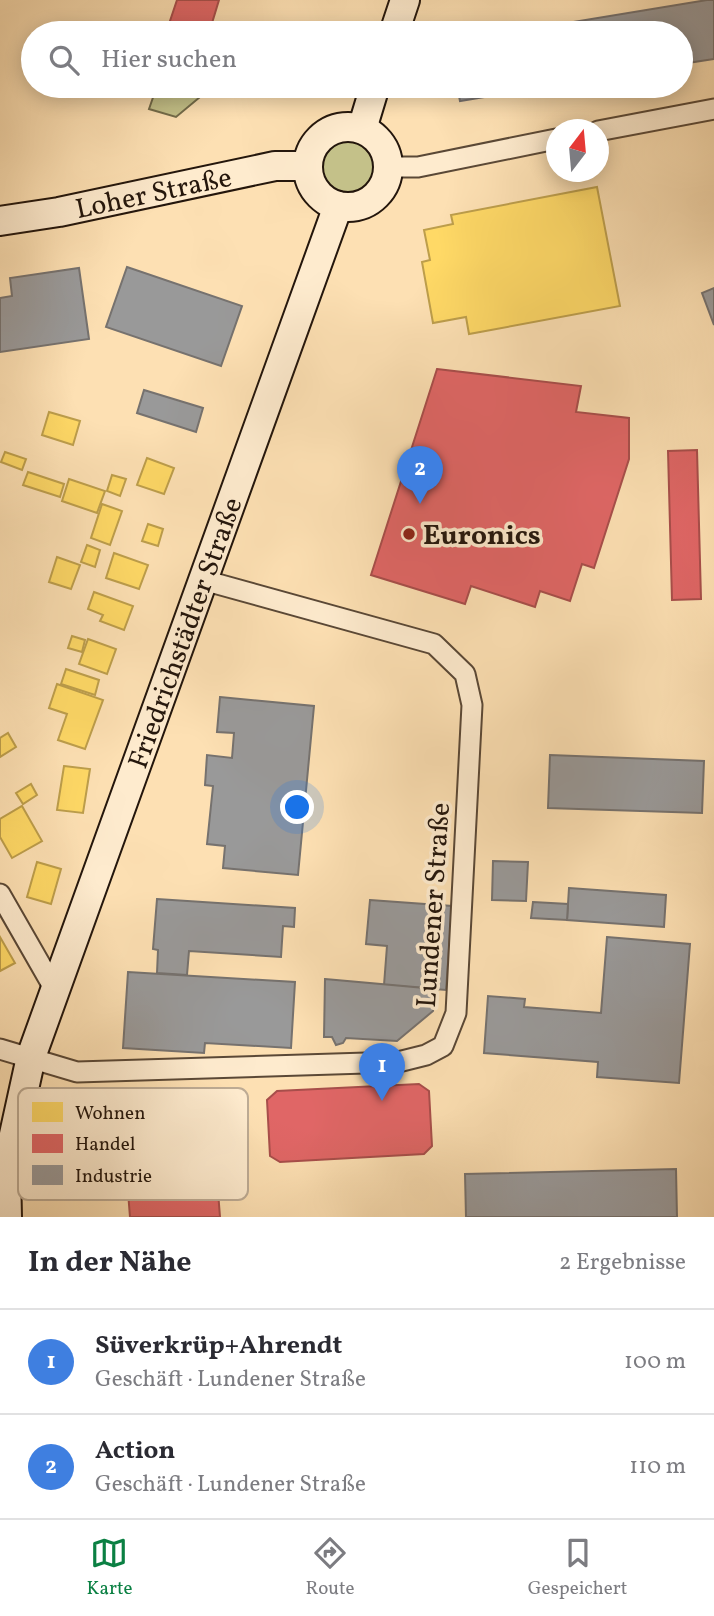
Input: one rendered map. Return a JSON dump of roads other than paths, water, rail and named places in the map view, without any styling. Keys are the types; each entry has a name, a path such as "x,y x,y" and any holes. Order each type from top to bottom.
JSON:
{"street":[{"path":"398,21 405,0"},
{"path":"362,129 371,98"},
{"path":"609,129 714,109"},
{"path":"336,128 362,129 370,133 384,148 388,167 381,190 369,201 354,206 338,206 324,200 310,181 307,166 311,150 321,136 336,128"},
{"path":"388,167 418,167 546,141"},
{"name":"Loher Straße","path":"0,221 60,212 275,166 307,166"},
{"name":"Friedrichstädter Straße","path":"23,1088 30,1057 338,206"},
{"name":"Lundener Straße","path":"30,1057 77,1072 398,1062 426,1055 443,1046 456,1013 472,705 465,674 434,643 203,580"},
{"path":"0,894 55,990"},
{"path":"0,1049 30,1057"},
{"name":"Friedrichstädter Straße","path":"7,1217 3,1170 18,1107"}],"place":[{"name":"Action","path":"420,504"},
{"name":"Euronics","path":"409,534"},
{"name":"Süverkrüp+Ahrendt","path":"382,1101"}]}
